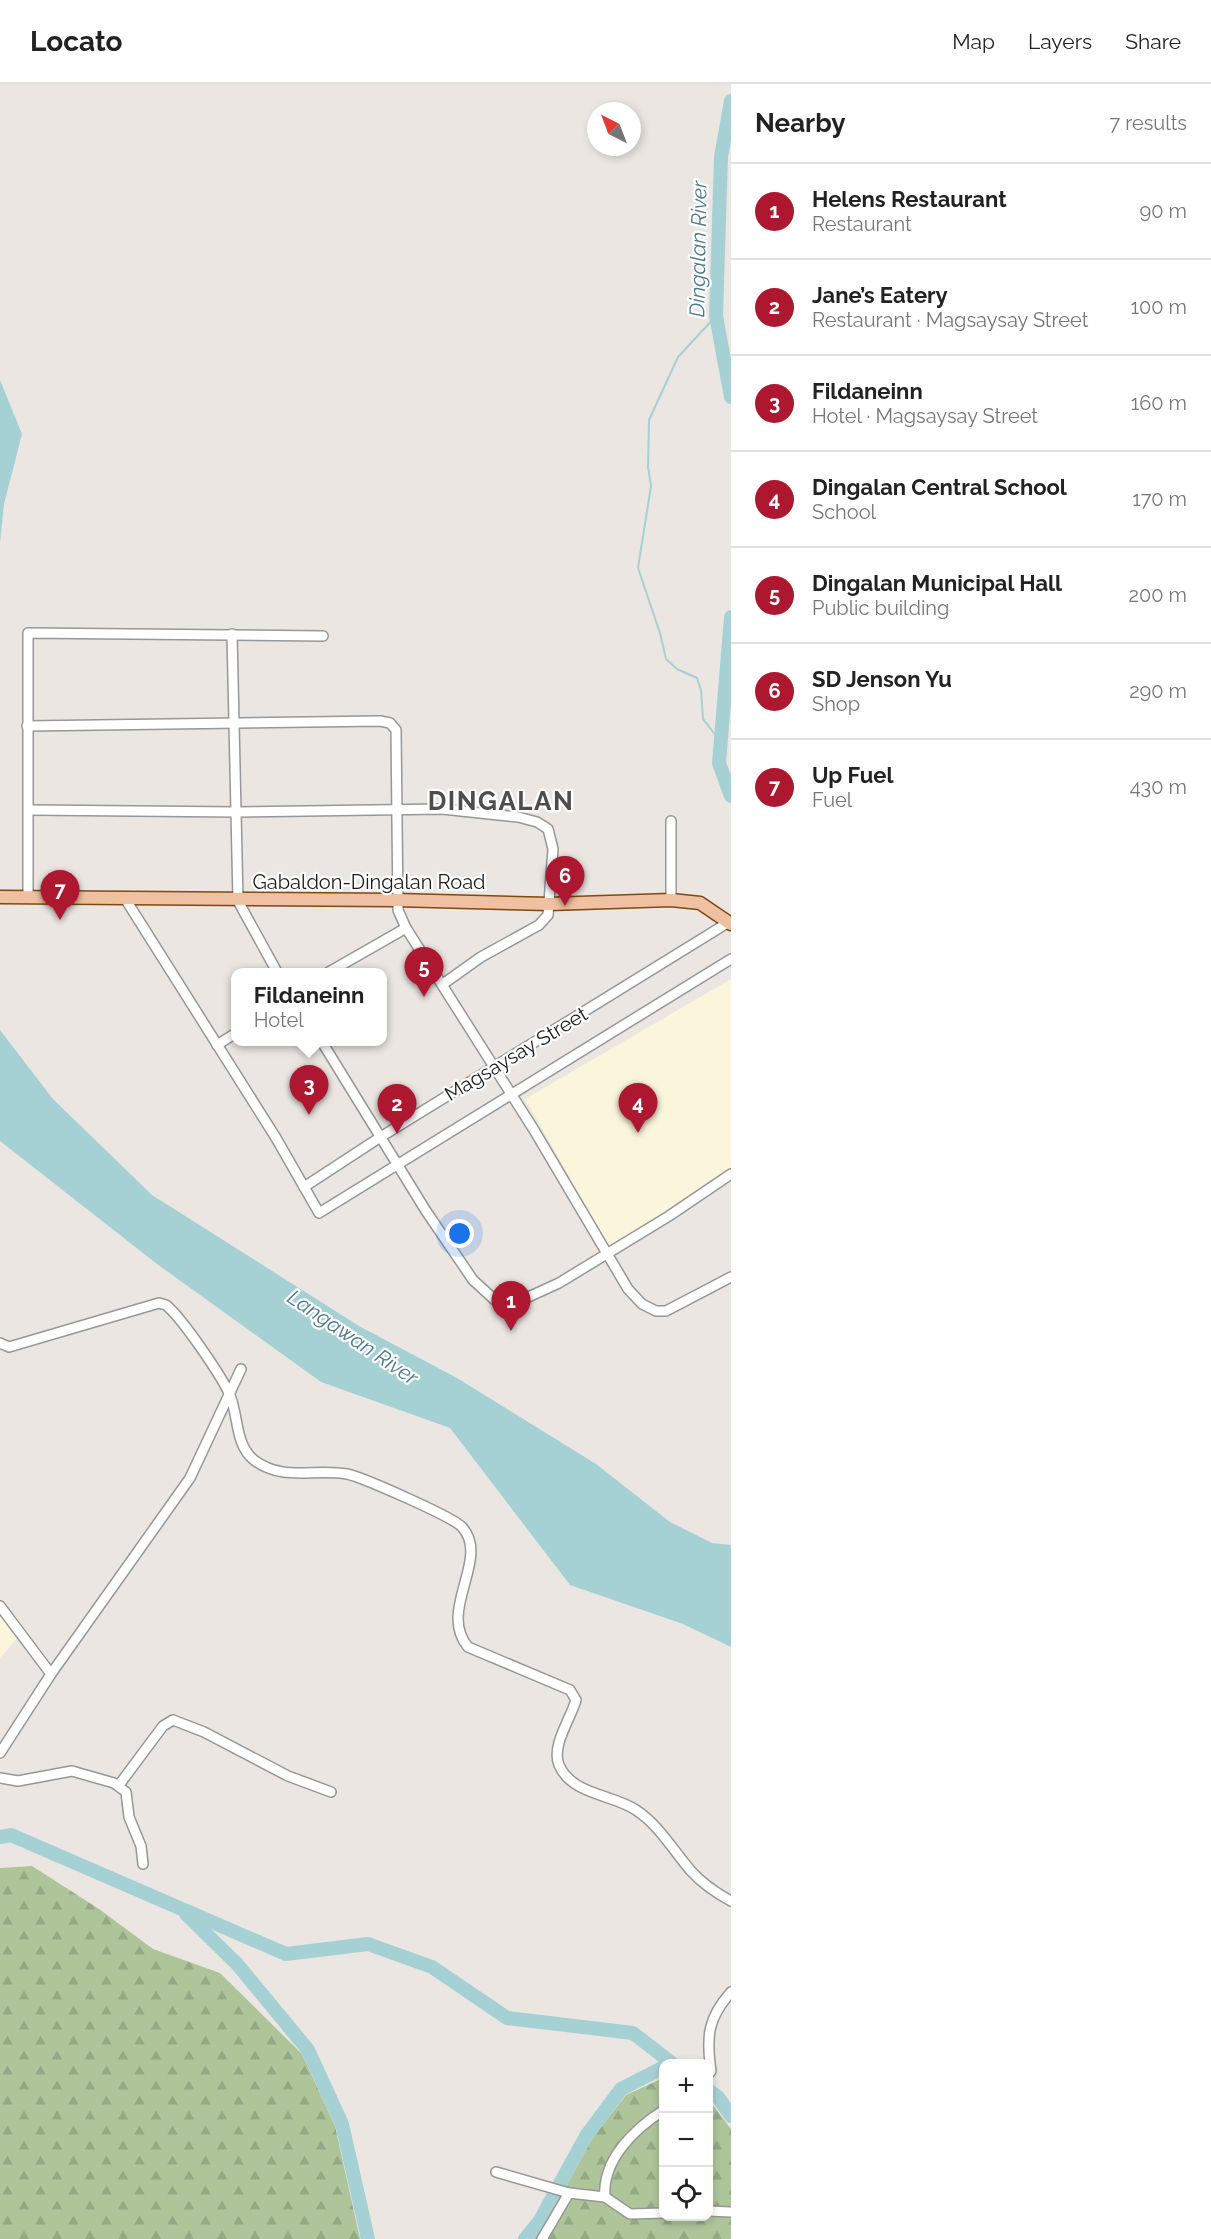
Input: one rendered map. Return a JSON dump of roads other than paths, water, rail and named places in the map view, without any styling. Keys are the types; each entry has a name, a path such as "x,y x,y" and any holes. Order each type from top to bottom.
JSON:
{"main road":[{"name":"Gabaldon-Dingalan Road","path":"0,897 238,901 395,900 549,904 671,900 700,903 730,923"}],"street":[{"path":"28,897 30,810 27,726 28,633 323,636"},
{"path":"232,634 238,901 275,968"},
{"path":"27,726 380,721 390,723 396,730 395,900 406,928 534,1130 606,1256 635,1298 656,1311 666,1311 731,1277"},
{"path":"30,810 237,812 442,809 501,814 537,822 548,829 552,841 552,880 548,915 538,925 481,957 443,984"},
{"path":"671,820 671,900"},
{"path":"126,900 304,1186"},
{"name":"Magsaysay Street","path":"730,923 304,1186 319,1212 731,959"},
{"path":"336,968 406,928"},
{"path":"217,1046 231,1036"},
{"path":"325,1046 379,1138 473,1280 496,1302 513,1304 532,1297 606,1256 731,1174"},
{"path":"3,1347 159,1303 166,1305 211,1363 229,1393 242,1445 246,1452 265,1466 280,1472 345,1473 362,1478 449,1517 462,1527 470,1540 470,1563 462,1589 458,1618 461,1639 468,1647 570,1690 576,1700 558,1749 562,1769 590,1792 626,1803 639,1812 664,1836 696,1875 731,1901"},
{"path":"0,1753 51,1674 190,1478 241,1369"},
{"path":"0,1606 51,1674"},
{"path":"118,1785 163,1726 173,1720 204,1732 288,1776 331,1791"},
{"path":"0,1778 18,1781 72,1771 118,1785 126,1791 129,1817 141,1846 143,1864"},
{"path":"710,2059 709,2037 715,2012 731,1992"},
{"path":"605,2197 605,2180 614,2157 645,2123 659,2113"},
{"path":"496,2172 569,2193 605,2197 630,2214 659,2213"},
{"path":"542,2239 569,2193"},
{"path":"713,2211 731,2212"}],"water":[{"path":"0,380 22,434 4,504 0,543"},
{"name":"Langawan River","path":"0,1030 53,1099 152,1195 359,1326 457,1378 596,1464 670,1522 712,1543 731,1545 731,1647 683,1624 570,1585 450,1428 321,1382 157,1264 0,1141"}],"waterway":[{"name":"Dingalan River","path":"731,101 721,157 716,316 731,397"},
{"path":"716,316 678,357 649,420 648,467 651,486 638,568 660,633 666,659 677,669 697,678 701,690 703,719 721,742"},
{"name":"Dingalan River","path":"731,617 719,763 731,796"},
{"path":"0,1837 11,1835 286,1954 368,1944 432,1967 507,2018 633,2033 667,2059"},
{"path":"186,1914 237,1964 308,2050 342,2124 368,2239"},
{"path":"525,2239 539,2222 586,2136 621,2089 659,2070"},
{"path":"713,2094 731,2116"}],"place":[{"name":"SD Jenson Yu","path":"565,906"},
{"name":"Up Fuel","path":"60,920"},
{"name":"Dingalan Municipal Hall","path":"424,997"},
{"name":"Fildaneinn","path":"309,1115"},
{"name":"Dingalan Central School","path":"638,1133"},
{"name":"Jane’s Eatery","path":"397,1134"},
{"name":"Helens Restaurant","path":"511,1331"}],"district":[{"name":"DINGALAN","path":"501,801"}]}
